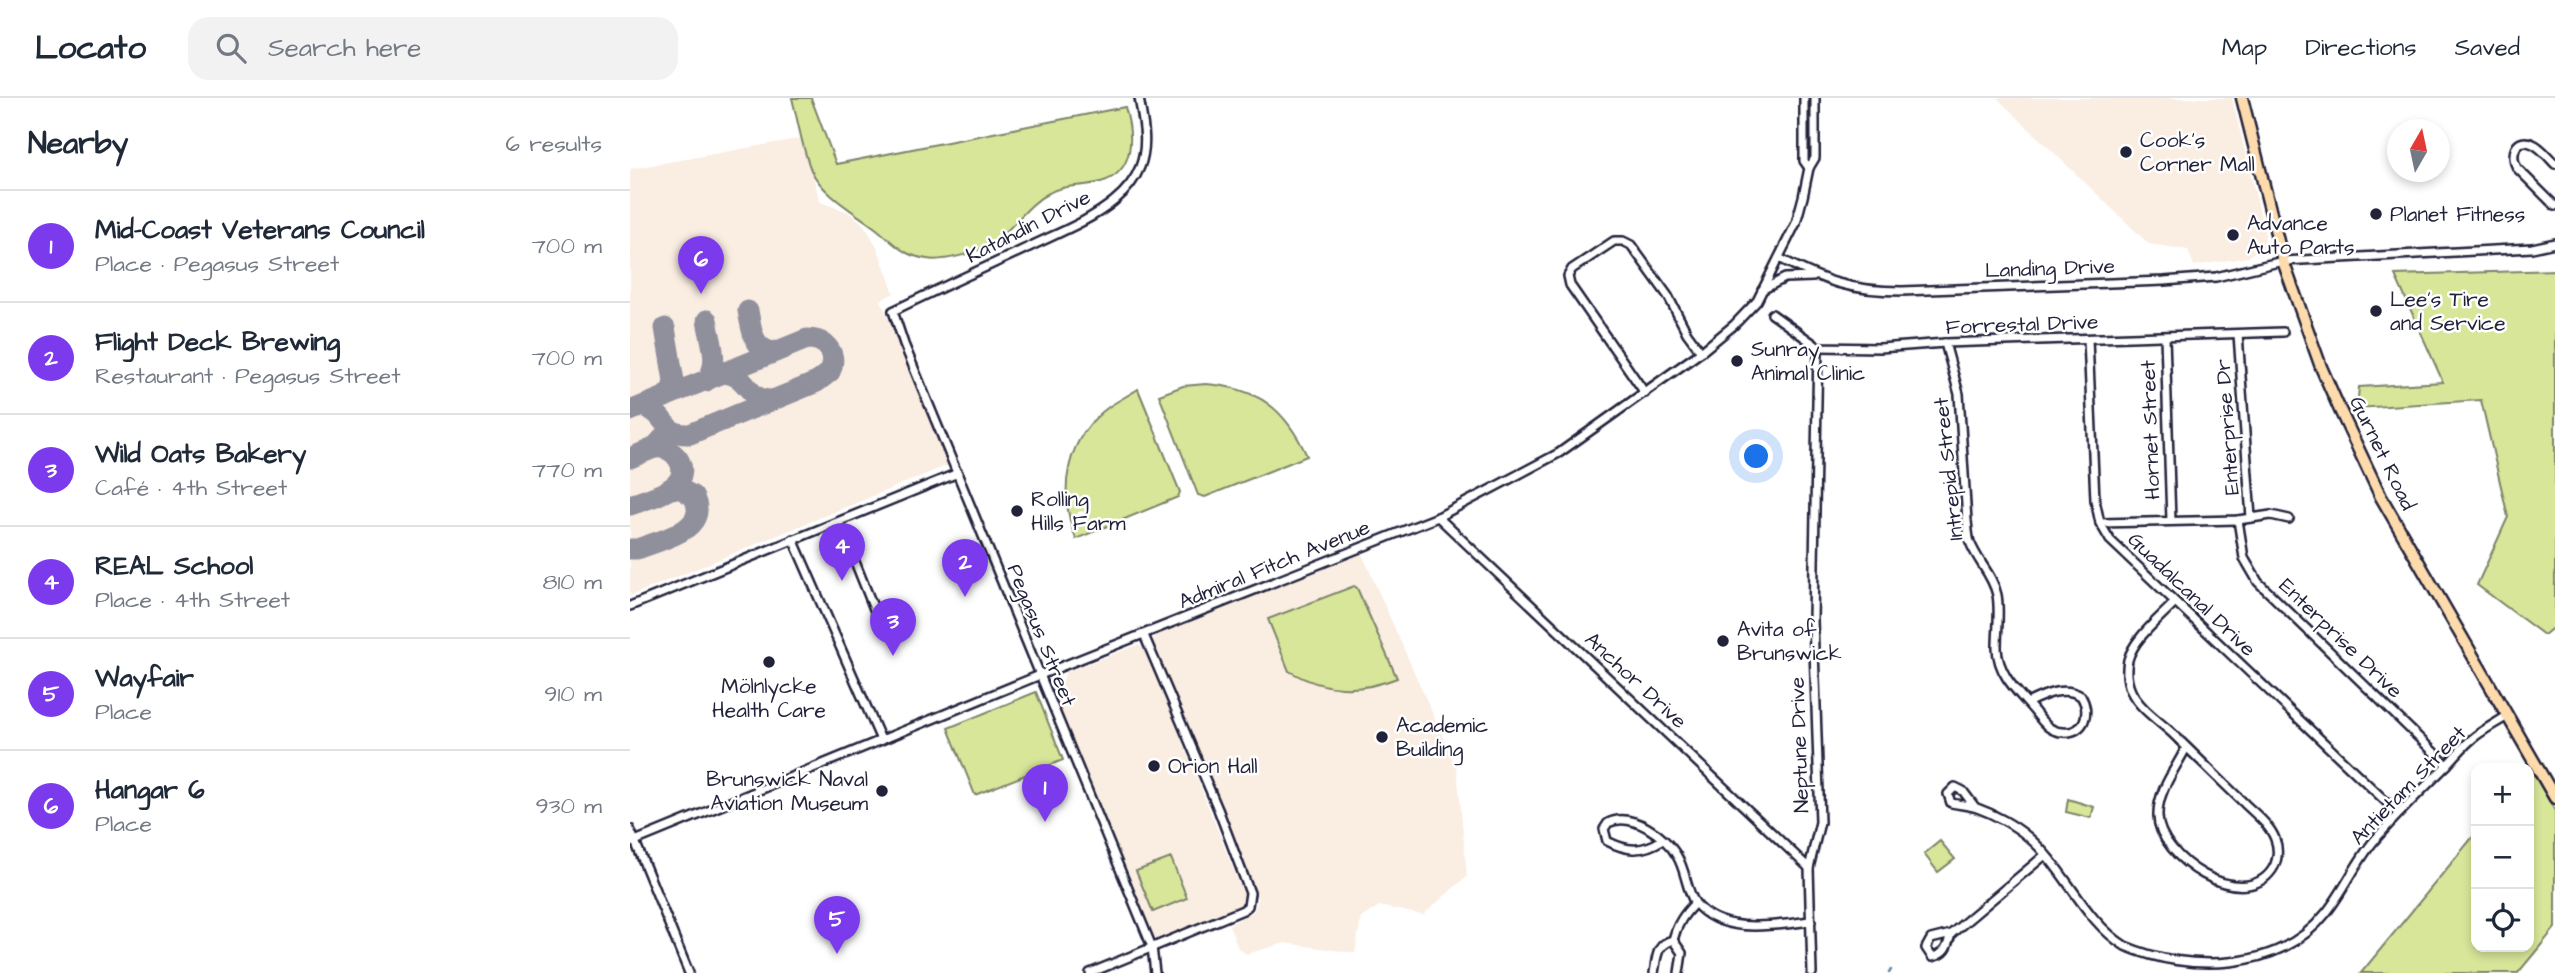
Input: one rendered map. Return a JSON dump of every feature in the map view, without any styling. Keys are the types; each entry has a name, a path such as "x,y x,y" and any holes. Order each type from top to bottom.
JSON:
{"main road":[{"name":"Gurnet Road","path":"2242,98 2283,261 2321,367 2381,497 2555,798"}],"street":[{"name":"Katahdin Drive","path":"893,311 1058,233 1117,199 1135,176 1144,150 1144,126 1139,98"},
{"name":"Admiral Fitch Avenue","path":"1804,98 1804,161 1809,168"},
{"name":"Admiral Fitch Avenue","path":"632,842 1040,675 1438,517 1559,453 1701,352 1734,325 1757,301 1796,223 1809,168 1815,158 1815,98"},
{"path":"2555,164 2536,145 2527,142 2518,144 2513,151 2517,168 2555,206"},
{"path":"1645,393 1570,285 1568,276 1572,269 1614,241 1631,245 1668,296 1687,333 1701,352"},
{"name":"Landing Drive","path":"1779,258 1819,277 1865,290 1913,291 2190,279 2216,277 2283,261 2532,248 2555,243"},
{"name":"Landing Drive","path":"1762,291 1785,278 1819,277"},
{"name":"Pegasus Street","path":"893,311 904,344 1152,947 1155,973"},
{"path":"1772,314 1818,347"},
{"name":"Forrestal Drive","path":"1818,347 1880,348 1945,343 2283,332"},
{"name":"Enterprise Dr","path":"2238,334 2251,517"},
{"name":"Hornet Street","path":"2165,337 2171,522"},
{"name":"Guadalcanal Drive","path":"2088,339 2095,500 2100,523 2117,548 2398,813"},
{"name":"Intrepid Street","path":"1945,343 1959,394 1966,521 1970,542 1996,593 2000,665 2015,690 2044,723 2060,733 2078,729 2085,722 2087,713 2081,696 2073,691 2043,695 2027,703"},
{"name":"Neptune Drive","path":"1812,973 1809,868 1820,822 1813,620 1818,347"},
{"path":"630,606 958,473"},
{"path":"2100,523 2238,520 2272,516 2290,519"},
{"name":"Anchor Drive","path":"1438,517 1809,868"},
{"name":"Enterprise Drive","path":"2238,520 2244,558 2258,582 2447,765"},
{"path":"839,522 878,619"},
{"path":"793,539 881,740"},
{"path":"2174,603 2135,646 2128,663 2127,681 2135,698 2272,832 2278,851 2277,860 2273,869 2260,881 2242,886 2224,884 2200,872 2166,842 2159,825 2158,807 2186,748"},
{"path":"1090,973 1243,910 1249,901 1250,892 1218,809 1144,635"},
{"name":"Antietam Street","path":"1975,807 2023,833 2045,855 2085,910 2104,930 2126,947 2177,966 2232,968 2259,961 2284,949 2306,933 2326,914 2370,846 2398,813 2471,740 2507,716"},
{"path":"1662,840 1644,850 1620,846 1607,841 1604,829 1608,823 1617,820 1650,828 1662,840 1677,856 1695,903 1712,917 1727,923 1774,925 1811,921"},
{"path":"630,829 632,842 689,973"},
{"path":"1951,934 2045,855"},
{"path":"1654,973 1658,948 1673,940 1683,914 1695,903"},
{"path":"1673,940 1682,953 1679,973"}],"shaded area":[{"path":"1997,98 2232,98 2265,234 2264,245 2248,257 2194,266 2188,250 2149,244"},
{"path":"803,138 820,202 848,212 860,221 877,247 894,293 881,300 948,465 630,596 630,169"},
{"path":"1361,552 1457,769 1467,876 1423,915 1379,906 1361,918 1355,953 1285,943 1246,954 1238,948 1229,925 1254,911 1258,899 1153,642 1154,638"},
{"path":"1138,645 1145,649 1244,896 1241,905 1236,908 1160,939 1154,937 1056,701 1066,672"}],"green space":[{"path":"792,98 811,98 836,164 1125,107 1130,129 1129,151 1121,170 1112,177 1101,182 1061,188 1049,193 1033,204 1005,233 989,245 959,256 927,259 902,250 839,202 816,179 808,162"},
{"path":"2555,270 2555,626 2544,635 2477,585 2508,517 2481,400 2357,408 2359,387 2443,382 2395,275"},
{"path":"1206,384 1241,390 1268,404 1289,425 1307,456 1205,497 1198,495 1159,395 1183,386"},
{"path":"1138,389 1180,492 1178,497 1076,539 1067,502 1069,466 1075,449 1083,433 1095,419"},
{"path":"1354,586 1397,678 1369,686 1342,688 1316,683 1289,671 1268,619"},
{"path":"1036,692 1063,760 975,795 948,728"},
{"path":"2534,774 2555,811 2555,928 2518,973 2361,973 2471,839 2471,952 2534,952"},
{"path":"2068,799 2094,807 2091,818 2066,812"},
{"path":"1940,841 1955,859 1938,872 1924,854"},
{"path":"1171,858 1187,898 1153,912 1136,871"}],"taxiway":[{"path":"748,311 757,343 775,352"},
{"path":"706,381 714,360 707,320"},
{"path":"665,328 674,381 672,389 665,397"},
{"path":"630,411 807,339 820,342 832,354 830,372 817,382 690,434 674,431 650,409 642,406"},
{"path":"725,373 739,379 757,397 772,400"},
{"path":"630,458 654,448 663,438"},
{"path":"630,505 666,491 680,478 681,465 674,454 668,450 654,448"},
{"path":"630,549 637,549 681,532 696,517 697,508 693,496 679,488 670,489"}],"place":[{"name":"Cook's Corner Mall","path":"2126,152"},
{"name":"Planet Fitness","path":"2376,214"},
{"name":"Advance Auto Parts","path":"2233,235"},
{"name":"Hangar 6","path":"701,294"},
{"name":"Lee’s Tire and Service","path":"2376,311"},
{"name":"Sunray Animal Clinic","path":"1737,361"},
{"name":"Rolling Hills Farm","path":"1017,511"},
{"name":"REAL School","path":"842,581"},
{"name":"Flight Deck Brewing","path":"965,597"},
{"name":"Avita of Brunswick","path":"1723,641"},
{"name":"Wild Oats Bakery","path":"893,656"},
{"name":"Mölnlycke Health Care","path":"769,662"},
{"name":"Academic Building","path":"1382,737"},
{"name":"Orion Hall","path":"1154,766"},
{"name":"Brunswick Naval Aviation Museum","path":"882,791"},
{"name":"Mid-Coast Veterans Council","path":"1045,822"},
{"name":"Wayfair","path":"837,954"}]}
